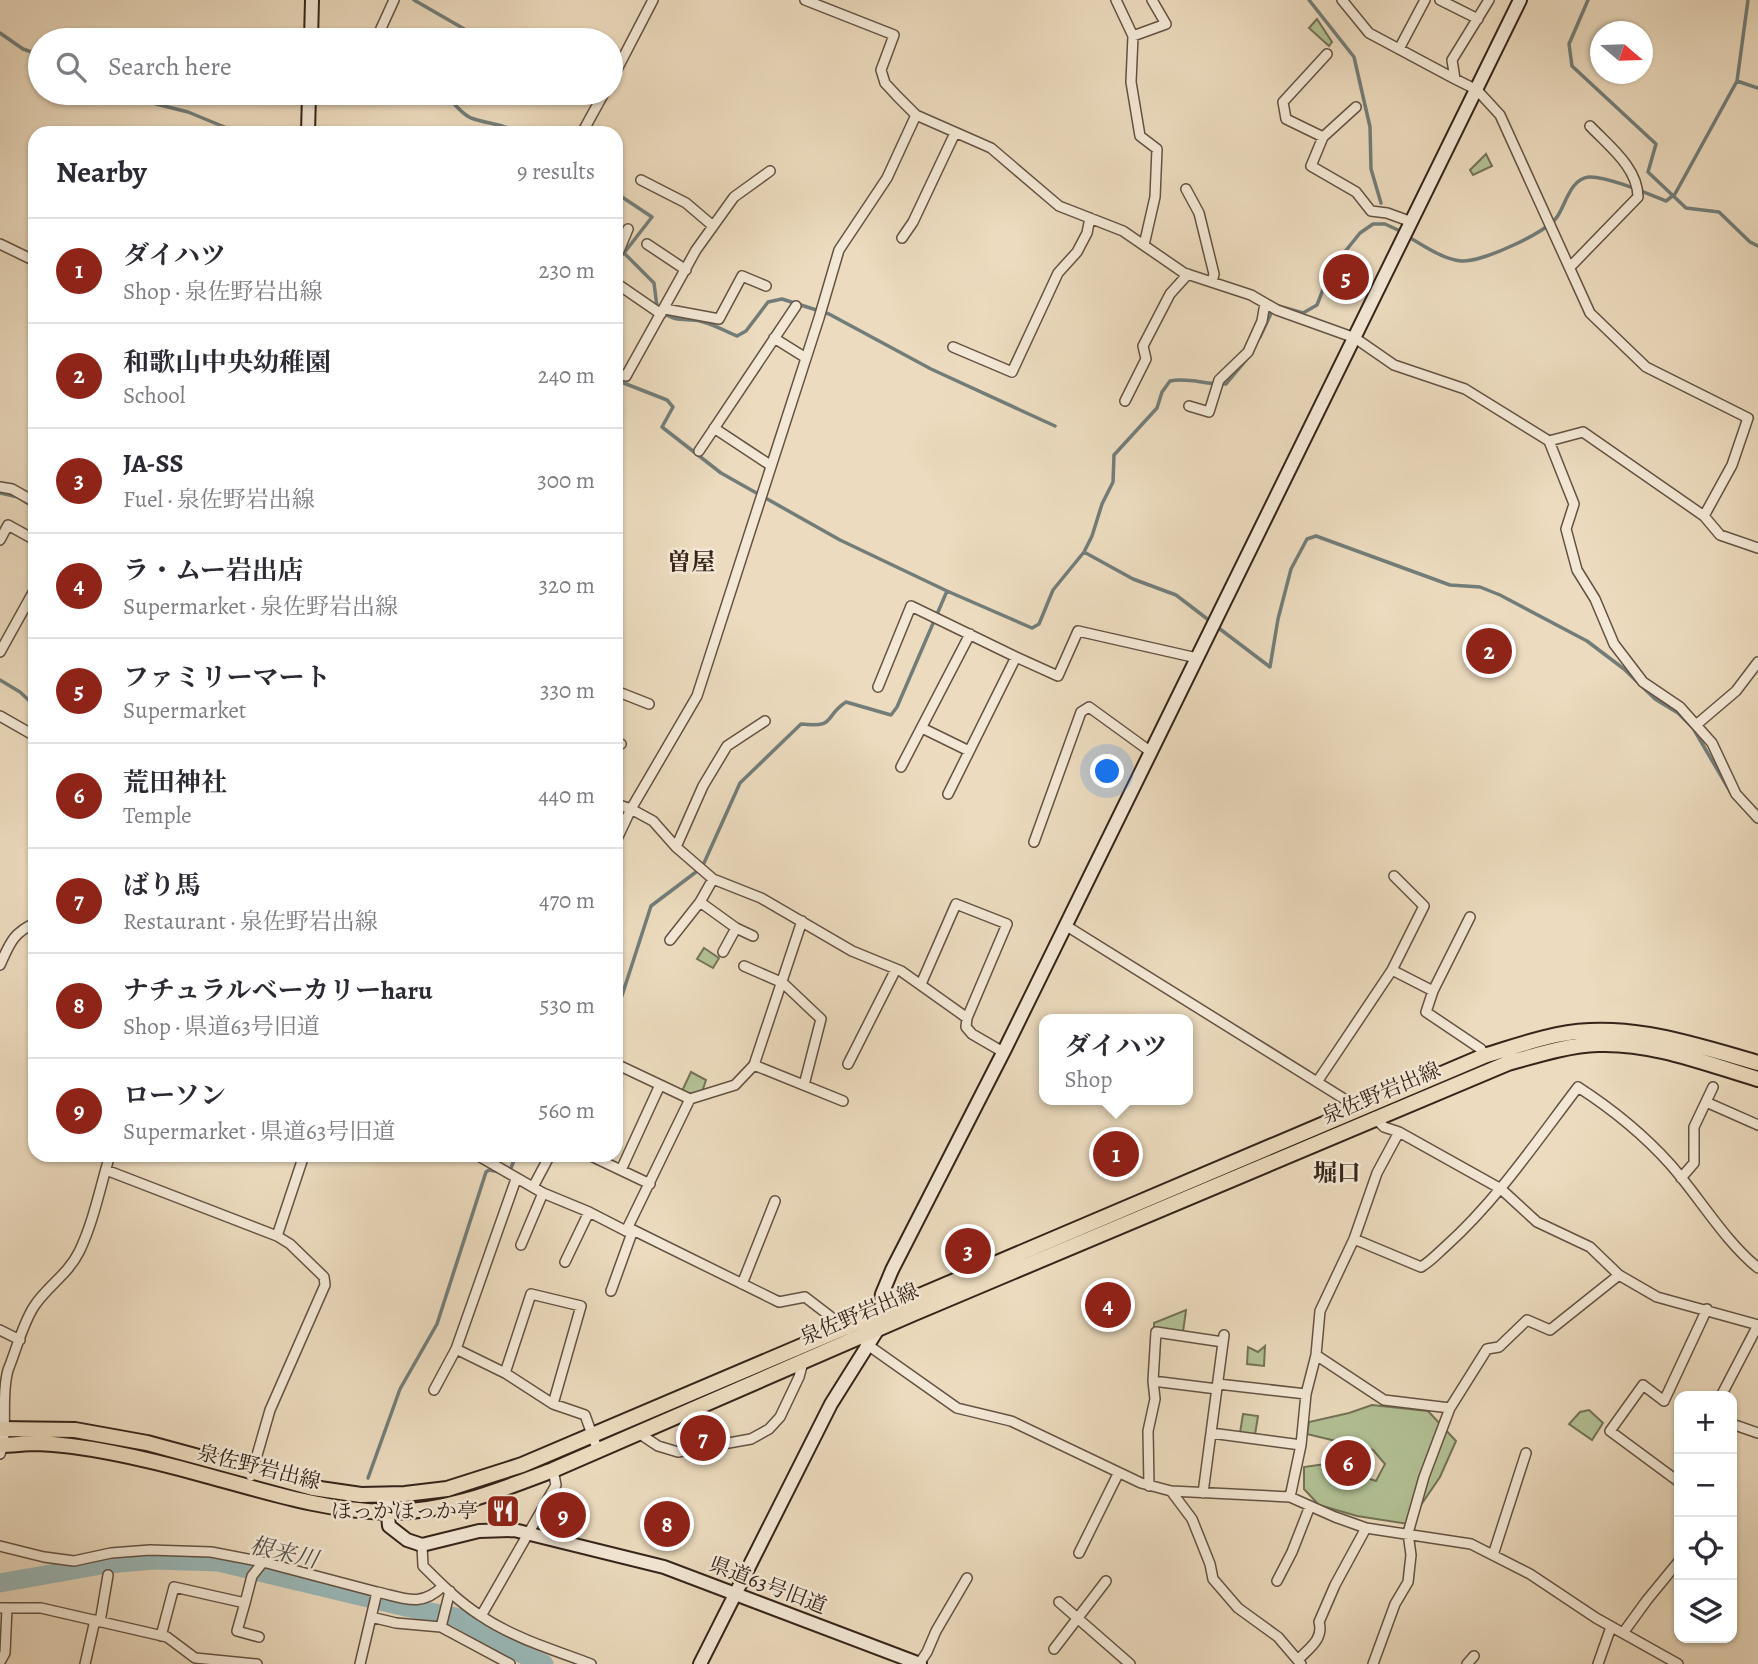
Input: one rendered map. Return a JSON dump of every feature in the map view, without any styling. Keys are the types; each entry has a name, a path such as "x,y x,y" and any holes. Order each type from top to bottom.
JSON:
{"main road":[{"name":"泉佐野岩出線","path":"2,1428 75,1430 147,1443 313,1488 361,1495 447,1489 522,1465 592,1436 1484,1056 1558,1035 1604,1030 1648,1033 1758,1063"},
{"name":"泉佐野岩出線","path":"1,1448 37,1443 85,1449 153,1462 321,1506 387,1512 441,1507 495,1492 553,1470 803,1362 863,1342 878,1329 1507,1063 1557,1050 1599,1044 1667,1052 1758,1079"}],"street":[{"path":"311,28 312,0"},
{"path":"381,28 394,0"},
{"path":"623,57 653,0"},
{"path":"805,0 894,35 881,70 885,83 916,115 991,148 1059,206 1123,231 1188,274 1251,295 1271,307 1354,338 1394,365 1465,389 1549,441 1574,504 1566,529 1577,570 1595,599 1614,644 1643,682 1680,707 1712,743 1736,794 1758,818"},
{"path":"1116,0 1133,36 1131,82 1140,136 1157,149 1155,197 1144,245"},
{"path":"1133,36 1166,24 1152,0"},
{"path":"1342,0 1369,33 1477,90 1500,115 1571,266 1590,313 1646,367 1748,418 1732,465 1704,516"},
{"path":"1399,49 1425,0"},
{"path":"1440,0 1478,19"},
{"path":"1455,79 1452,61 1489,0"},
{"path":"878,1329 881,1294 892,1270 1003,1052 1520,0"},
{"path":"1323,137 1286,119 1283,102 1327,54"},
{"path":"309,105 309,126"},
{"path":"586,126 597,105"},
{"path":"1356,107 1323,137 1311,166 1356,192 1371,211 1387,213 1412,222"},
{"path":"623,826 697,696 839,250 887,178 916,115"},
{"path":"1571,266 1638,197 1638,183 1627,166 1590,126"},
{"path":"902,238 913,222 955,134"},
{"path":"623,375 626,376 663,312 695,250 734,197 770,171"},
{"path":"641,180 686,203 713,226"},
{"path":"1185,189 1199,213 1214,274 1212,282"},
{"path":"953,347 1013,372 1059,273 1077,251 1087,233 1090,218"},
{"path":"623,241 628,229"},
{"path":"0,244 28,258"},
{"path":"647,244 686,270"},
{"path":"1125,401 1146,359 1143,346 1170,294 1188,274"},
{"path":"623,287 663,312 719,319 741,276 766,286"},
{"path":"699,451 796,306"},
{"path":"1189,406 1209,412 1219,380 1248,352 1271,307"},
{"path":"774,338 806,358"},
{"path":"714,428 770,465"},
{"path":"1549,441 1583,432 1704,516 1720,535 1758,548"},
{"path":"0,487 12,489 28,498"},
{"path":"0,540 8,525 28,536"},
{"path":"0,652 28,602"},
{"path":"878,687 911,606 1058,676 1078,631 1197,658"},
{"path":"901,767 970,634"},
{"path":"948,794 1016,657"},
{"path":"1696,725 1736,691 1758,662"},
{"path":"623,694 649,704"},
{"path":"1034,842 1081,712 1089,707 1151,752"},
{"path":"0,716 28,732"},
{"path":"676,847 704,786 727,746 765,721"},
{"path":"922,728 969,751"},
{"path":"623,806 653,821 676,847 713,879 761,898 852,951 897,969 967,1018"},
{"path":"1317,1082 1392,970 1424,906 1394,876"},
{"path":"670,940 700,902 713,879"},
{"path":"700,902 736,928 753,936"},
{"path":"921,984 956,904 1007,924 967,1018 966,1027 972,1034 1003,1052"},
{"path":"1470,917 1433,991 1426,1012 1481,1049 1484,1056"},
{"path":"623,1067 690,1099 735,1085 754,1065 802,921"},
{"path":"1065,925 1375,1118 1384,1127 1399,1132 1501,1189 1537,1222 1590,1247 1619,1275 1657,1297 1758,1325 1724,1391"},
{"path":"0,965 13,938 22,928 28,926"},
{"path":"723,952 736,928"},
{"path":"744,967 783,983 821,1019 804,1085"},
{"path":"848,1064 897,969"},
{"path":"1392,970 1433,991"},
{"path":"754,1065 843,1101"},
{"path":"621,1170 660,1085"},
{"path":"1354,1239 1421,1267 1432,1260 1462,1233 1501,1189 1578,1087 1617,1113 1669,1163 1740,1253 1758,1268"},
{"path":"1681,1178 1694,1163 1694,1127 1713,1087"},
{"path":"611,1291 629,1231 690,1099"},
{"path":"1706,1102 1758,1125"},
{"path":"1290,1497 1306,1394 1316,1355 1321,1311 1354,1239 1377,1172 1399,1132"},
{"path":"1,1448 6,1374 34,1306 69,1268 79,1252 108,1162"},
{"path":"277,1236 302,1162"},
{"path":"498,1162 510,1174 543,1193 779,1302 805,1297 957,1409 1011,1420 1118,1474 1149,1486 1171,1491 1290,1497 1366,1528 1471,1544 1530,1574 1611,1627 1678,1664"},
{"path":"533,1187 546,1162"},
{"path":"604,1162 650,1184"},
{"path":"106,1170 277,1236 290,1244 324,1277 325,1285 270,1410 253,1471 246,1486"},
{"path":"434,1390 456,1349 510,1174"},
{"path":"521,1245 543,1193"},
{"path":"742,1284 775,1201"},
{"path":"565,1262 589,1212"},
{"path":"1376,1663 1395,1604 1408,1582 1411,1555 1408,1533 1424,1477 1450,1408 1487,1349 1499,1347 1527,1320 1550,1330 1619,1275"},
{"path":"505,1373 531,1294 581,1306 553,1404"},
{"path":"1674,1478 1610,1431 1643,1385 1664,1401 1707,1309"},
{"path":"0,1330 20,1340"},
{"path":"1149,1486 1148,1431 1155,1399 1153,1381 1156,1332 1224,1339 1203,1493"},
{"path":"700,1664 863,1342"},
{"path":"456,1349 505,1373 553,1404 585,1415 598,1451"},
{"path":"1316,1355 1384,1400 1450,1408"},
{"path":"637,1432 658,1446 678,1452 751,1439 769,1429 780,1417 803,1362"},
{"path":"1153,1381 1306,1394"},
{"path":"1737,1426 1758,1433"},
{"path":"1211,1433 1300,1445"},
{"path":"1493,1555 1526,1453"},
{"path":"481,1616 555,1485 553,1470"},
{"path":"1079,1553 1118,1474"},
{"path":"1171,1491 1192,1519 1210,1564 1213,1580 1238,1608 1278,1637 1300,1662 1318,1639 1321,1627 1319,1622 1366,1528"},
{"path":"386,1494 389,1526 407,1540 422,1545 423,1566 446,1589 481,1616 513,1634 591,1664"},
{"path":"1277,1581 1310,1506"},
{"name":"県道63号旧道","path":"422,1545 479,1531 514,1531 527,1534 664,1567 919,1664"},
{"path":"0,1546 74,1561 111,1553 150,1550 211,1552 420,1601 446,1589"},
{"path":"259,1637 237,1631 252,1576 262,1562"},
{"path":"1623,1633 1674,1567"},
{"path":"85,1664 108,1575"},
{"path":"919,1664 967,1578"},
{"path":"1054,1649 1106,1581"},
{"path":"161,1636 174,1587 245,1604"},
{"path":"441,1625 447,1603 446,1589"},
{"path":"360,1664 377,1592"},
{"path":"1059,1602 1128,1663"},
{"path":"0,1662 5,1653 3,1608 41,1608 167,1637 195,1658 257,1664"},
{"path":"371,1617 396,1623 441,1625 510,1664"},
{"path":"1598,1664 1611,1627"},
{"path":"1467,1664 1474,1656"}],"green space":[{"path":"1317,19 1332,42 1329,46 1309,28"},
{"path":"1486,154 1492,166 1473,175 1470,170"},
{"path":"704,948 719,958 713,968 697,959"},
{"path":"691,1072 706,1080 702,1092 693,1095 682,1091"},
{"path":"1186,1310 1183,1332 1154,1329 1154,1323"},
{"path":"1265,1346 1264,1366 1247,1364 1248,1347 1258,1352"},
{"path":"1372,1405 1428,1411 1456,1441 1440,1477 1408,1524 1357,1516 1319,1505 1304,1489 1304,1467 1325,1464 1376,1481 1385,1464 1373,1450 1307,1434 1309,1422"},
{"path":"1589,1410 1603,1423 1592,1440 1569,1424 1580,1412"},
{"path":"1243,1414 1258,1416 1255,1435 1240,1433"}],"waterway":[{"path":"414,0 463,28"},
{"path":"1309,0 1354,57 1370,127 1371,169 1381,203"},
{"path":"1588,0 1569,44 1572,66 1656,144 1648,172 1686,208 1719,212 1750,242 1758,246"},
{"path":"1412,239 1454,260 1470,260 1497,252 1550,224 1557,217 1577,182 1589,177 1617,182 1666,201 1675,194 1737,81 1748,0"},
{"path":"0,33 28,51"},
{"path":"1737,81 1758,88"},
{"path":"160,105 188,112 222,126"},
{"path":"455,105 471,118 501,126"},
{"path":"623,198 652,217 624,253 654,283 657,307"},
{"path":"1260,337 1275,305 1303,313 1317,305 1331,269 1360,233 1373,224 1385,224 1398,230"},
{"path":"663,312 677,319 705,322 737,336 746,331 768,302 782,299 829,314 931,369 1055,426"},
{"path":"623,992 651,906 704,863 740,783 801,724 825,723 846,702 891,715 897,707 947,591 1032,628 1039,624 1053,590 1084,552 1092,536 1102,504 1113,482 1114,455 1157,408 1162,392 1170,381 1226,384 1252,353"},
{"path":"623,383 667,400 673,407 662,427 721,473 840,540 947,591"},
{"path":"0,493 18,497 28,503"},
{"path":"1216,626 1270,667 1278,619 1291,569 1307,539 1316,536 1450,585 1480,587 1587,641 1624,669 1655,699 1678,713 1693,728 1731,793"},
{"path":"1084,552 1133,579 1176,595 1210,621"},
{"path":"0,680 28,699"},
{"path":"507,1170 513,1162"},
{"path":"368,1478 400,1389 437,1324 486,1172 500,1172"},
{"name":"根来川","path":"0,1583 107,1564 155,1560 218,1562 456,1617 509,1648 544,1664"}],"place":[{"name":"ファミリーマート","path":"1346,277"},
{"name":"和歌山中央幼稚園","path":"1489,651"},
{"name":"ダイハツ","path":"1116,1154"},
{"name":"JA-SS","path":"968,1251"},
{"name":"ラ・ムー岩出店","path":"1108,1305"},
{"name":"ばり馬","path":"703,1438"},
{"name":"荒田神社","path":"1348,1463"},
{"name":"ほっかほっか亭","path":"503,1511"},
{"name":"ローソン","path":"563,1515"},
{"name":"ナチュラルベーカリーharu","path":"667,1524"}],"district":[{"name":"曽屋","path":"691,562"},
{"name":"堀口","path":"1337,1173"}]}
